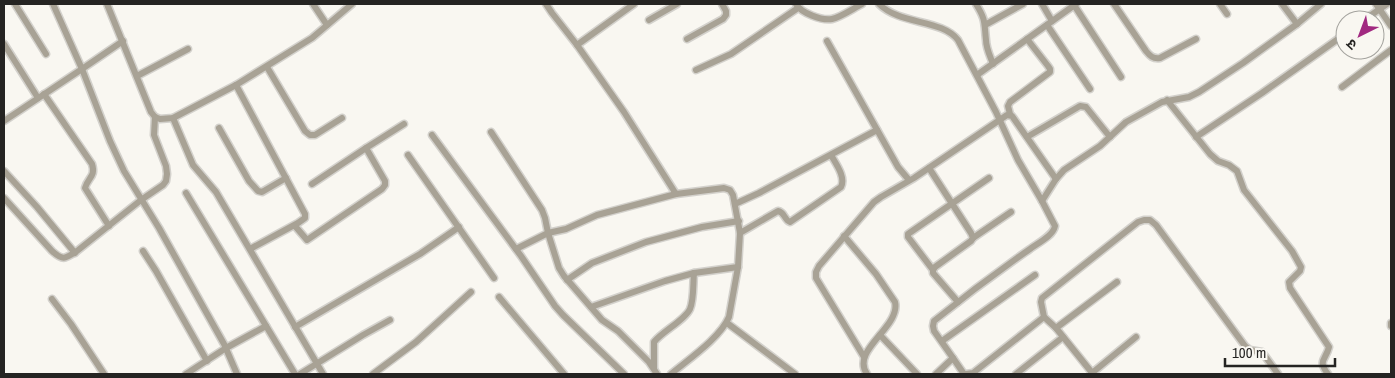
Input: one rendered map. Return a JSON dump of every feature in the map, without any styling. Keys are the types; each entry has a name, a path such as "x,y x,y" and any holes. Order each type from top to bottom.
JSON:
{"street":[{"path":"15,4 46,54"},
{"path":"53,4 124,171 159,228 226,348 237,374"},
{"path":"107,4 151,112 160,119 174,118 267,67 312,38 352,4"},
{"path":"313,4 327,25"},
{"path":"546,4 624,112 676,194"},
{"path":"577,45 634,4"},
{"path":"649,20 677,4"},
{"path":"687,39 726,16 726,11 722,4"},
{"path":"879,4 885,10 896,15 949,31 958,40 1018,160 1055,226 1052,232 934,321 934,331 965,374 973,373 1044,316"},
{"path":"976,4 983,14 986,41 993,64"},
{"path":"985,25 1023,4"},
{"path":"1042,4 1049,23 1090,89"},
{"path":"1114,4 1150,56 1160,58 1196,39"},
{"path":"1220,4 1227,14"},
{"path":"1282,4 1297,24"},
{"path":"1042,201 1056,179 1072,164 1092,152 1126,122 1162,102 1189,97 1200,92 1297,24 1321,4"},
{"path":"1387,4 1378,6 1391,26"},
{"path":"696,70 731,54 797,6 807,14 832,19 857,5"},
{"path":"977,75 1075,5 1121,77"},
{"path":"1027,39 1048,66 1050,72 1010,102 1008,106 1010,114 1056,179"},
{"path":"4,121 122,41"},
{"path":"827,41 898,167 909,180"},
{"path":"1196,137 1335,41"},
{"path":"4,44 92,164 93,174 85,188 109,226"},
{"path":"136,76 188,49"},
{"path":"1342,86 1391,50"},
{"path":"267,67 305,132 315,135 342,118"},
{"path":"236,85 305,214 305,218 294,226 250,249"},
{"path":"1167,100 1210,154 1218,161 1229,165 1237,171 1244,190 1299,262 1300,271 1289,282 1290,288 1328,347 1322,360 1324,369 1328,374"},
{"path":"1027,137 1080,106 1086,107 1110,137"},
{"path":"864,357 816,278 815,275 819,266 874,202 929,168 1007,114 1010,114"},
{"path":"4,198 58,257 67,258 166,181 166,166 154,135 155,117"},
{"path":"174,118 192,165 216,192 323,374"},
{"path":"312,184 404,124"},
{"path":"219,128 249,181 258,191 262,192 286,178"},
{"path":"735,204 877,130"},
{"path":"491,132 542,210 559,268 567,280 602,320 618,331 656,371"},
{"path":"432,135 516,249 555,306 624,374"},
{"path":"294,226 307,240 385,185 385,181 366,148"},
{"path":"408,155 494,278"},
{"path":"740,233 778,211 782,212 787,221 790,222 841,187 843,178 831,155"},
{"path":"929,168 971,233 972,238"},
{"path":"4,172 37,207 75,253"},
{"path":"958,302 933,273 933,270 908,235 989,178"},
{"path":"516,249 548,233 566,229 612,210 676,194 724,188 731,191 740,233 738,267 732,308 727,323 719,334 671,374"},
{"path":"186,193 294,374"},
{"path":"933,270 971,241 972,238 1011,212"},
{"path":"567,280 592,263 646,242 702,227 738,220"},
{"path":"1136,337 1093,374 1063,336 1044,316 1041,302 1042,298 1138,222 1150,220 1245,346 1250,350 1262,352 1278,374"},
{"path":"295,327 420,254 459,227"},
{"path":"844,236 876,274 895,302 896,307 894,315 864,357 863,367 868,374"},
{"path":"143,251 207,361"},
{"path":"591,307 694,273 738,267"},
{"path":"656,371 654,342 686,315 690,309 694,273"},
{"path":"942,342 1035,275"},
{"path":"1056,328 1117,282"},
{"path":"373,374 416,342 471,292"},
{"path":"499,297 564,374"},
{"path":"52,299 104,374"},
{"path":"300,374 390,320"},
{"path":"727,323 795,374"},
{"path":"186,374 226,348 266,326"},
{"path":"880,335 917,374"},
{"path":"1016,374 1063,336"},
{"path":"936,374 953,358"}]}
